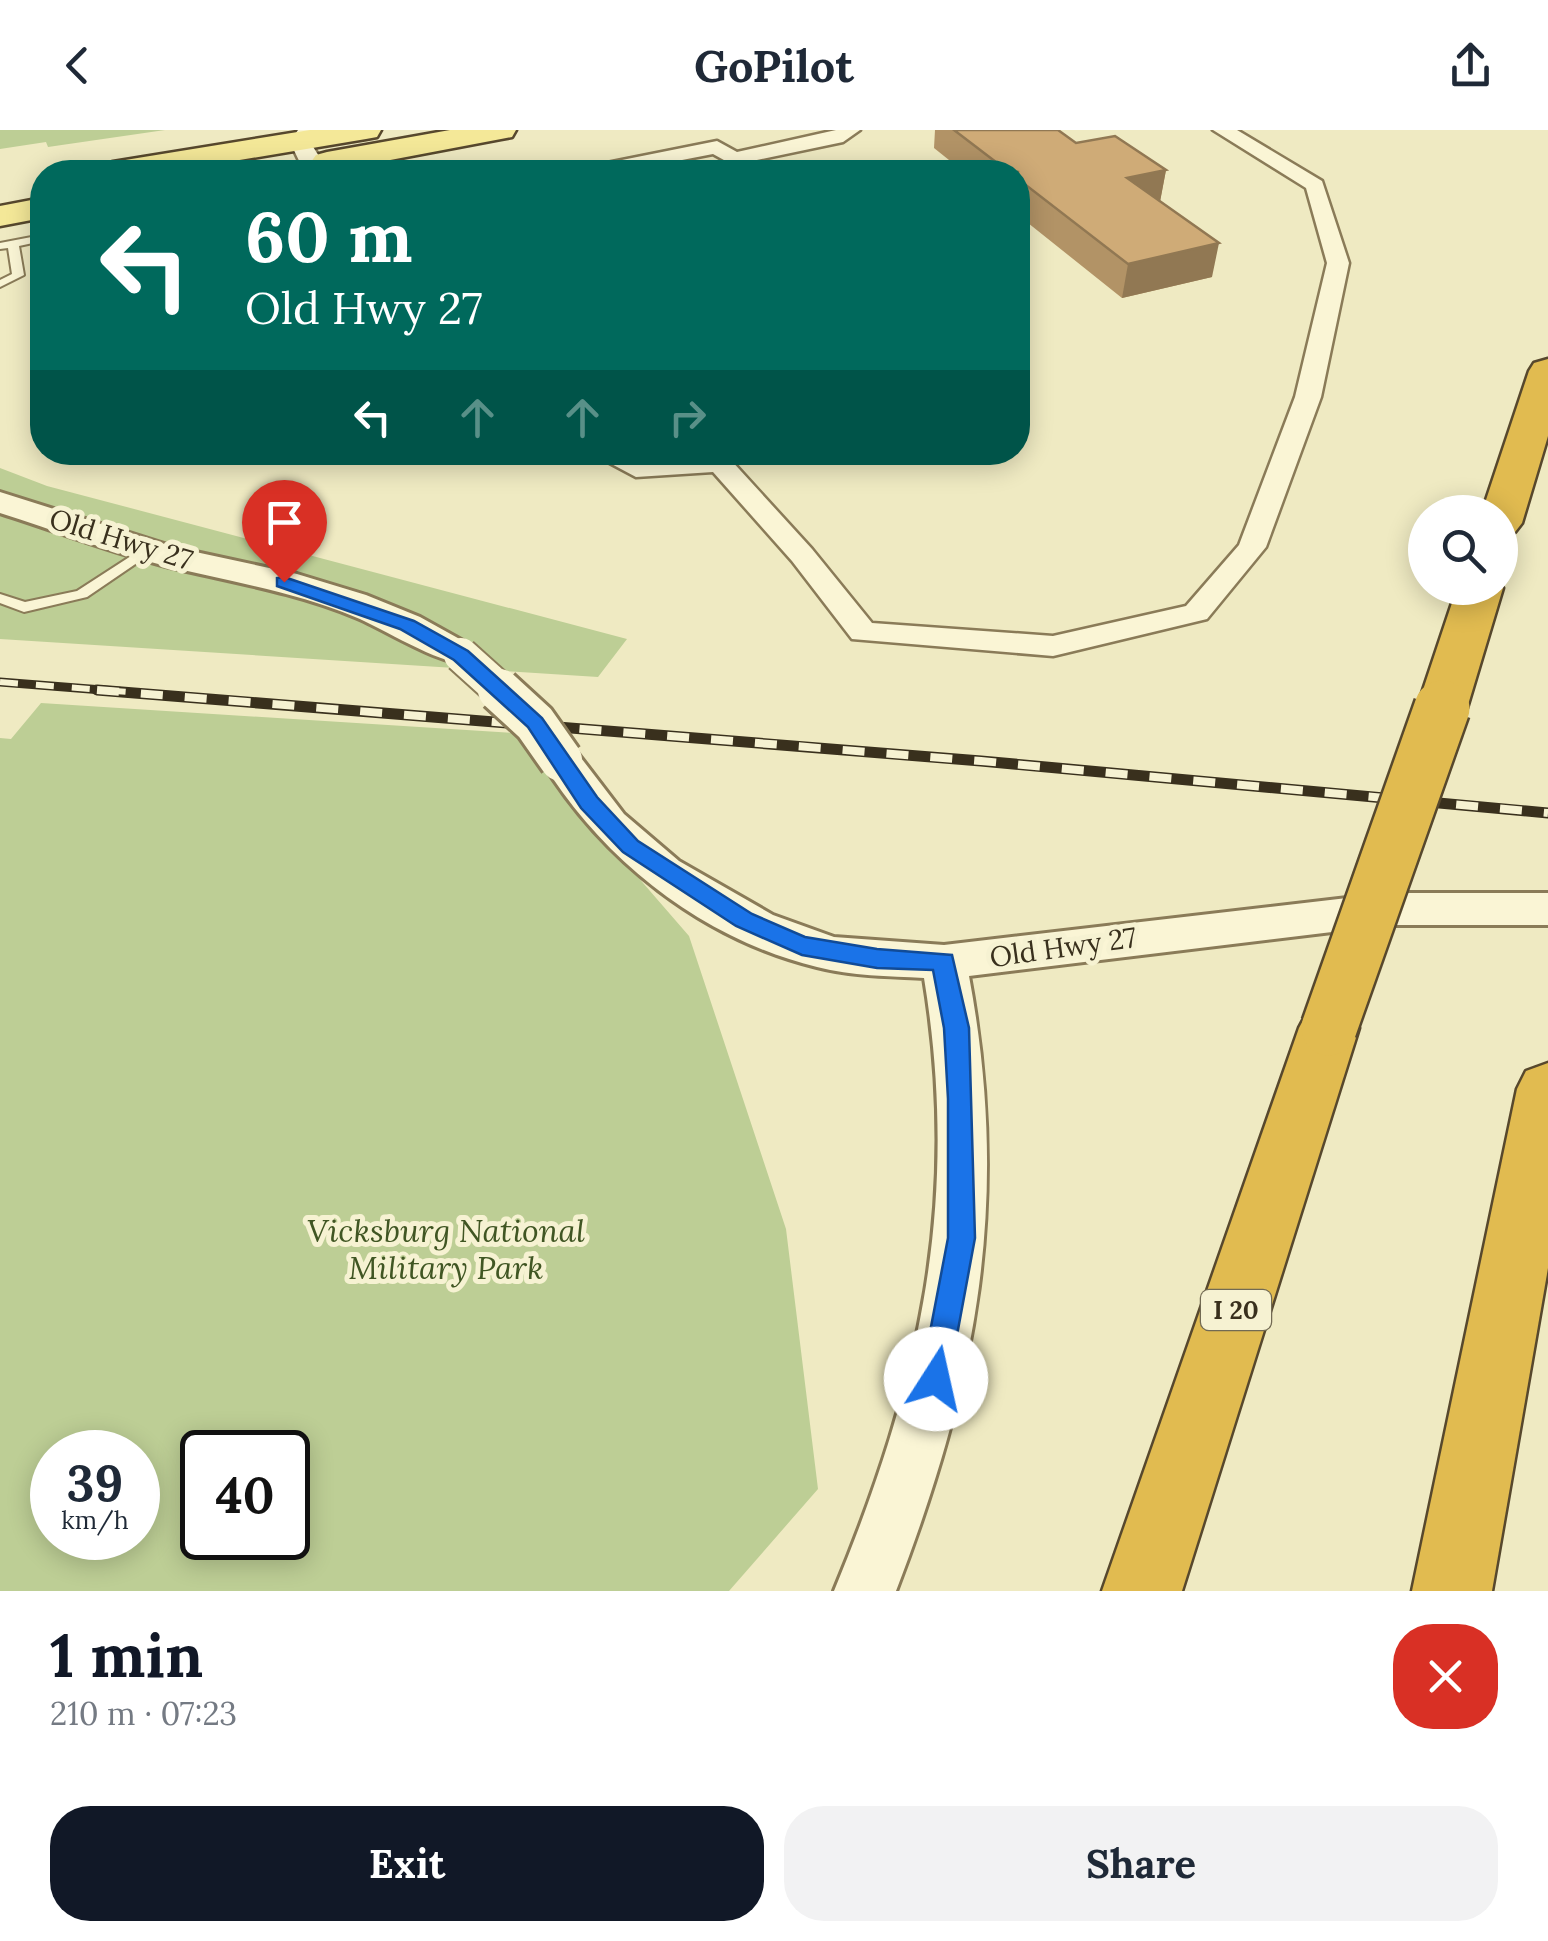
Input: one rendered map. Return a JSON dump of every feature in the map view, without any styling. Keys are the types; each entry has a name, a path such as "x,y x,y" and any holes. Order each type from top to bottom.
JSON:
{"highway":[{"path":"1509,495 1548,371"},
{"name":"I 20","path":"1142,1591 1475,605"},
{"path":"1452,1591 1548,1089"}],"main road":[{"path":"310,152 366,130"},
{"path":"231,160 501,130"},
{"path":"0,191 30,186"},
{"path":"4,235 30,217"}],"street":[{"path":"652,160 717,147 733,159 836,138 850,130"},
{"path":"721,465 802,555 863,632 1052,646 1196,614 1252,547 1308,397 1338,263 1315,185 1222,130"},
{"path":"630,465 699,465"},
{"name":"Old Hwy 27","path":"0,502 148,550 353,603 407,625 461,656 535,722 589,802 630,846 744,920 802,946 877,958 944,962 1390,909 1548,908"},
{"path":"864,1591 888,1535 936,1379 962,1238 962,1117 956,1028 944,962"}],"lane":[{"path":"0,284 18,276 4,235 30,237"},
{"path":"0,598 24,607 82,594 148,550"}],"green space":[{"path":"0,130 165,130 48,147 46,142 0,149"},
{"path":"0,468 47,486 627,639 598,677 0,639"},
{"name":"Vicksburg National Military Park","path":"41,703 513,733 689,936 786,1229 818,1489 729,1591 0,1591 0,738 11,739"}],"building":[{"path":"954,130 1058,130 1076,143 1115,136 1166,170 1127,178 1219,243 1128,264 1030,188 1030,160 993,160"}],"railway":[{"path":"0,682 128,692"},
{"path":"97,690 981,761 1548,813"}],"route":[{"path":"284,582 407,625 461,656 535,722 589,802 630,846 744,920 802,946 877,958 944,962 956,1028 961,1099 962,1238 936,1379"}]}
